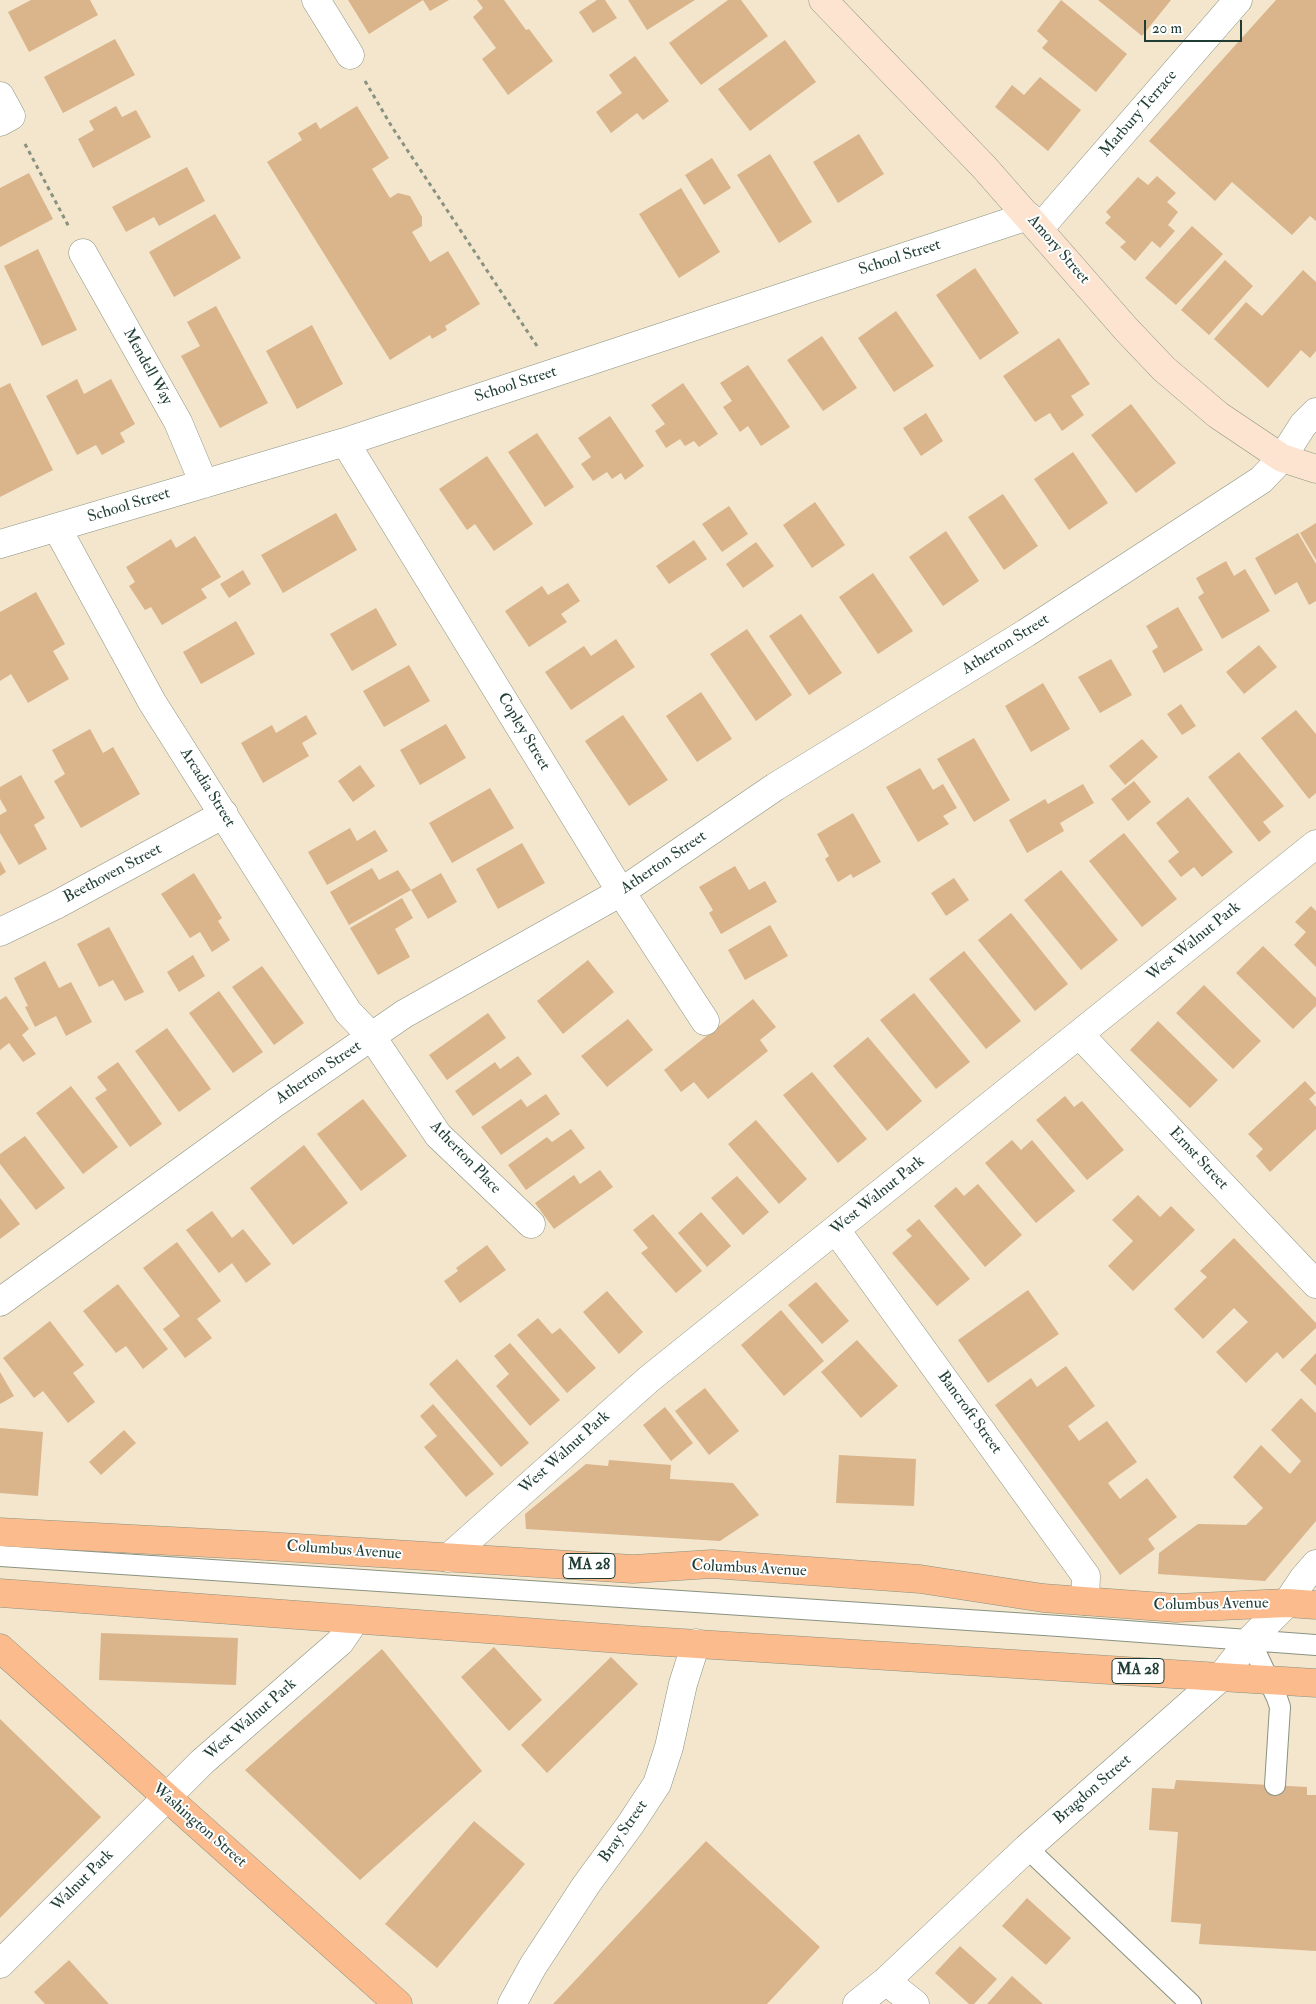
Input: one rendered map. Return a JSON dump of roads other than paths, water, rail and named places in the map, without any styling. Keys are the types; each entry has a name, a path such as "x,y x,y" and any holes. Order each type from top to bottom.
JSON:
{"main road":[{"name":"Columbus Avenue","path":"0,1532 633,1569 712,1564 920,1580 1042,1598 1176,1608 1287,1603 1316,1605"},
{"name":"MA 28","path":"0,1593 355,1620 1316,1683"},
{"name":"Washington Street","path":"0,1648 398,2004"}],"street":[{"path":"316,0 350,55"},
{"name":"Amory Street","path":"823,0 984,167 1126,329 1164,369 1218,415 1282,458 1316,469"},
{"name":"Marbury Terrace","path":"1034,222 1238,0"},
{"name":"School Street","path":"0,544 346,442 1034,222"},
{"name":"Mendell Way","path":"83,253 178,422 204,484"},
{"name":"Atherton Street","path":"0,1302 274,1103 412,1009 621,892 775,787 1026,633 1261,480 1282,458 1303,425 1316,412"},
{"name":"Copley Street","path":"346,442 621,892 705,1021"},
{"name":"Arcadia Street","path":"57,528 152,702 348,1012 372,1037"},
{"name":"Beethoven Street","path":"0,932 56,905 224,814"},
{"name":"West Walnut Park","path":"448,1558 649,1379 1316,844"},
{"name":"Ernst Street","path":"1079,1034 1316,1284"},
{"name":"Atherton Place","path":"372,1037 438,1135 531,1224"},
{"name":"Bancroft Street","path":"836,1230 1086,1576 1085,1601"},
{"name":"Bragdon Street","path":"857,2004 886,1981 1027,1848 1220,1677 1250,1640 1287,1603 1316,1564"},
{"name":"West Walnut Park","path":"166,1797 202,1762 340,1642 355,1620"},
{"name":"Bray Street","path":"512,2004 586,1885 657,1784 669,1748 683,1684 696,1643"},
{"name":"Walnut Park","path":"0,1964 166,1797"},
{"path":"886,1981 915,2004"}],"lane":[{"name":"Columbus Avenue","path":"0,1556 1059,1626 1316,1645"},
{"path":"1250,1640 1280,1707 1275,1786"},
{"path":"1027,1848 1191,2004"}]}
